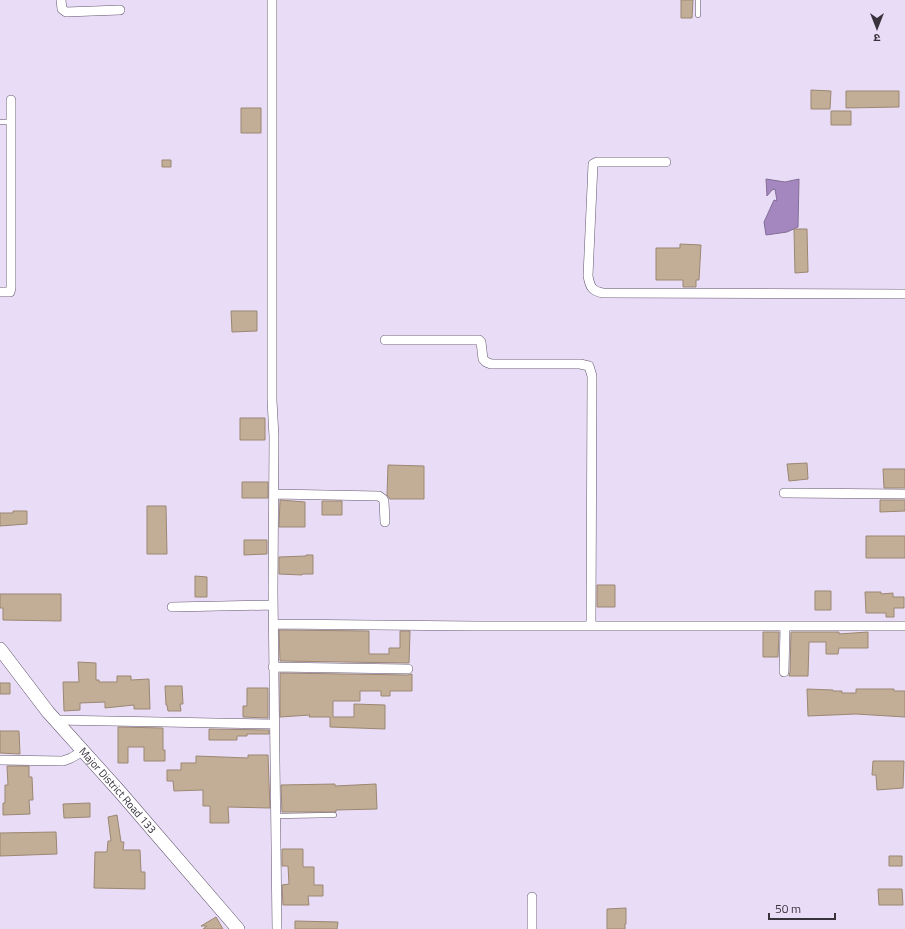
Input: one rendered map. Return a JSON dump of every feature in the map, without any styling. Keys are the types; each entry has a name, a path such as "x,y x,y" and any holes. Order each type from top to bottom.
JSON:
{"main road":[{"name":"Major District Road 133","path":"0,649 35,697 120,792 238,929"}],"street":[{"path":"61,0 62,10 66,12 120,10"},
{"path":"272,0 272,400 274,437 273,667 277,929"},
{"path":"0,292 10,292 11,288 11,100"},
{"path":"666,162 597,162 593,164 588,276 591,288 596,292 905,294"},
{"path":"385,340 478,340 482,345 483,359 491,364 580,364 588,366 592,376 591,626"},
{"path":"784,493 905,494"},
{"path":"274,494 379,496 383,499 385,522"},
{"path":"172,607 273,605"},
{"path":"273,624 905,626"},
{"path":"784,672 785,626"},
{"path":"273,667 408,670"},
{"path":"55,720 274,724"},
{"path":"0,760 63,761 83,751"},
{"path":"532,897 532,929"}],"lane":[{"path":"698,0 698,15"},
{"path":"0,122 11,122"},
{"path":"275,816 334,815"}],"shaded area":[{"path":"766,179 785,182 799,179 798,227 787,232 766,235 764,222 774,200 777,201 775,189 772,190 767,196"}],"building":[{"path":"681,0 693,0 692,18 681,18"},
{"path":"811,90 831,91 830,109 811,109"},
{"path":"846,91 899,91 899,107 846,108"},
{"path":"241,108 261,108 261,133 241,133"},
{"path":"831,111 851,111 851,125 831,125"},
{"path":"162,160 171,160 171,167 162,167"},
{"path":"794,229 807,229 808,272 795,273"},
{"path":"680,244 701,245 699,280 696,280 696,287 683,287 683,280 656,280 656,248 680,248"},
{"path":"231,311 257,311 257,331 232,332"},
{"path":"240,418 265,418 265,440 240,440"},
{"path":"807,463 808,479 789,481 787,464"},
{"path":"388,465 424,466 424,499 390,499 387,495"},
{"path":"883,469 905,469 905,488 884,488"},
{"path":"242,482 268,482 268,498 242,498"},
{"path":"280,500 305,502 305,527 279,527"},
{"path":"880,500 905,500 905,511 880,512"},
{"path":"322,501 342,501 342,515 322,515"},
{"path":"147,506 166,506 167,554 147,554"},
{"path":"13,511 27,511 27,524 0,526 0,513 13,513"},
{"path":"866,536 905,536 905,558 866,558"},
{"path":"244,540 267,540 267,554 244,555"},
{"path":"313,555 313,574 279,574 279,557"},
{"path":"195,576 207,577 207,597 195,597"},
{"path":"597,585 615,585 615,607 597,607"},
{"path":"815,591 831,591 831,610 815,610"},
{"path":"865,592 881,592 881,594 893,593 893,597 904,597 904,608 894,608 894,617 886,617 886,613 866,613"},
{"path":"0,594 61,594 61,621 3,620 3,608 0,608"},
{"path":"279,630 369,631 369,654 389,654 389,648 400,648 400,631 410,631 409,663 280,661"},
{"path":"763,632 779,632 778,657 763,657"},
{"path":"791,632 839,632 839,634 868,632 868,648 839,648 838,654 826,654 826,642 809,642 808,676 789,676"},
{"path":"78,662 96,663 96,680 99,680 99,682 117,682 117,676 131,676 131,680 149,679 150,709 134,709 134,705 105,708 105,702 80,703 80,710 64,711 63,682 79,682"},
{"path":"280,673 412,674 412,691 390,691 390,696 381,696 381,691 360,691 360,701 333,701 333,717 354,717 354,704 385,705 385,729 330,727 330,717 309,717 310,715 280,717"},
{"path":"0,683 10,683 10,694 0,694"},
{"path":"165,686 182,686 183,704 180,704 181,711 168,711 166,705"},
{"path":"247,688 268,688 268,718 243,717 243,706 247,706"},
{"path":"807,689 842,691 842,693 856,693 856,689 894,689 894,691 905,691 905,717 856,714 808,716"},
{"path":"118,727 163,728 163,750 165,750 165,761 144,761 144,747 128,747 128,763 118,763"},
{"path":"209,729 269,730 269,734 247,734 247,736 237,736 237,740 209,740"},
{"path":"0,731 19,731 20,754 0,753"},
{"path":"248,755 268,755 270,808 228,807 229,823 210,823 210,806 203,806 203,790 174,791 173,781 167,781 167,770 181,770 181,763 196,763 196,756 248,758"},
{"path":"873,761 904,761 903,788 877,790 876,775 872,775"},
{"path":"7,766 29,766 29,777 32,777 33,800 29,800 30,814 3,815 5,785 8,785"},
{"path":"335,784 335,786 376,784 377,809 336,810 336,812 282,812 281,785"},
{"path":"90,803 90,817 64,818 63,804"},
{"path":"117,815 121,842 124,842 123,850 140,850 141,872 145,872 145,889 94,888 95,852 107,852 108,841 111,841 108,817"},
{"path":"56,832 57,854 0,856 0,833"},
{"path":"282,849 303,849 303,867 314,867 314,885 323,885 323,896 308,896 309,905 283,905 282,885 289,884 288,866 282,866"},
{"path":"889,856 902,856 902,866 889,866"},
{"path":"878,889 902,889 903,905 879,905"},
{"path":"626,908 625,929 607,929 607,909"},
{"path":"216,917 223,929 203,929 207,926 201,926"},
{"path":"295,921 338,922 337,929 295,929"}]}
